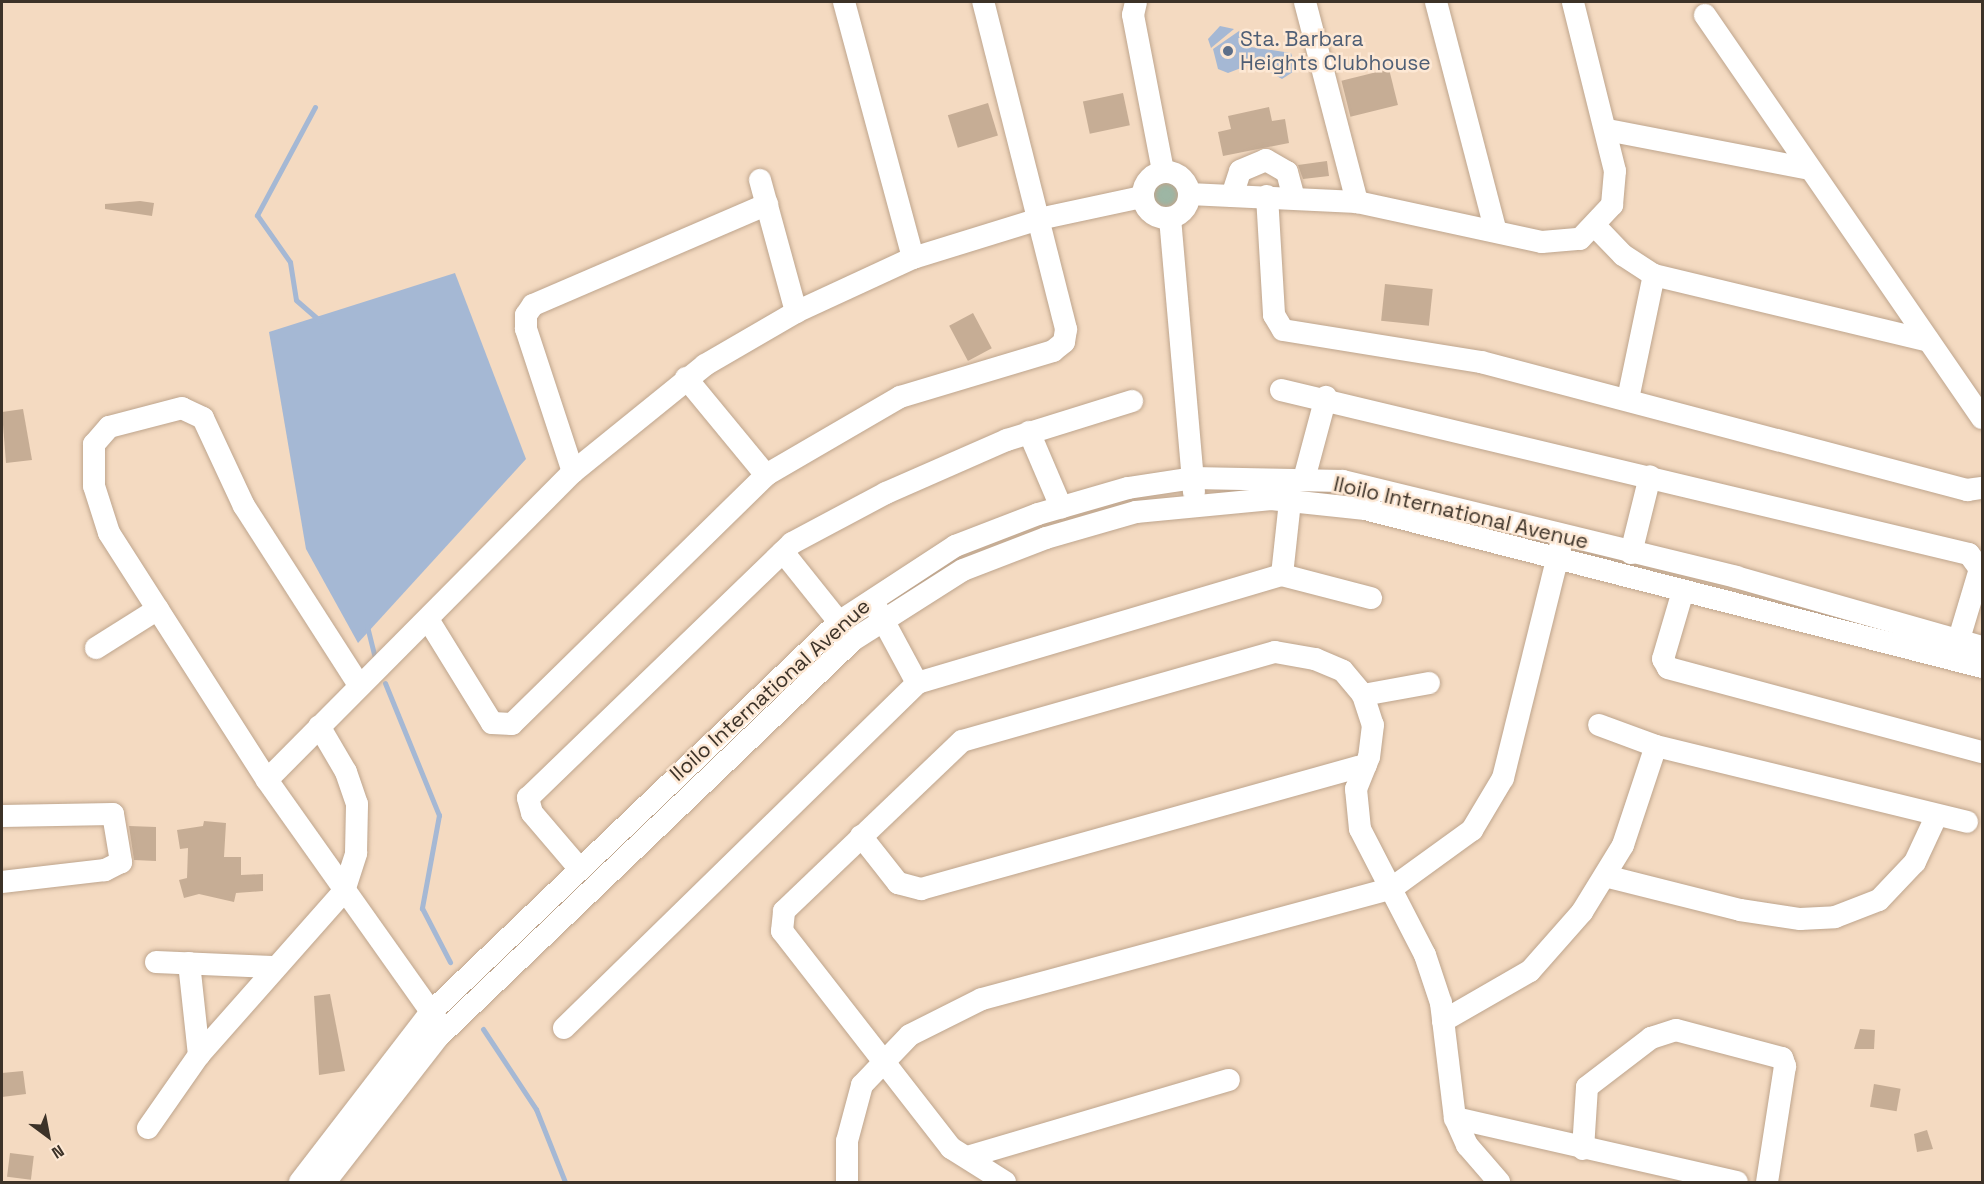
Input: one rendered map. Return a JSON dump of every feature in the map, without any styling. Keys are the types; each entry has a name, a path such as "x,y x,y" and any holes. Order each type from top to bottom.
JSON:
{"street":[{"path":"844,2 914,258"},
{"path":"429,621 492,723 512,724 766,475 900,397 1053,351 1064,342 1066,329 983,2"},
{"path":"1136,2 1133,15 1163,171"},
{"path":"1305,2 1357,202"},
{"path":"1436,2 1495,228"},
{"path":"1190,194 1357,202 1495,228 1542,242 1580,239 1596,227 1612,205 1615,171 1573,2"},
{"path":"1705,15 1809,169 1983,418"},
{"path":"1606,130 1809,169"},
{"path":"1232,195 1240,171 1266,160 1287,172 1294,198"},
{"path":"1163,171 1176,173 1190,194 1180,214 1170,218 1146,209 1142,197 1144,185 1163,171"},
{"path":"760,180 796,312"},
{"path":"1267,196 1274,315 1283,330 1481,362 1967,490 1983,488"},
{"path":"267,780 359,685 429,621 573,472 686,378 796,312 914,258 1039,219 1142,197"},
{"path":"573,472 526,329 526,315 533,305 767,204"},
{"path":"1170,218 1196,506"},
{"path":"1596,227 1623,255 1654,275 1928,341"},
{"path":"1628,399 1654,275"},
{"path":"686,378 766,475"},
{"path":"1281,390 1326,397 1969,554 1978,560 1980,569 1959,639"},
{"path":"1304,479 1326,397"},
{"path":"579,868 532,813 528,798 783,552 886,493 1029,432 1132,401"},
{"path":"359,685 244,506 203,418 182,408 109,427 94,444 94,486 109,533 267,780 430,1013 445,1030"},
{"path":"1029,432 1061,507"},
{"path":"1631,553 1650,476"},
{"name":"Iloilo International Avenue","path":"300,1182 430,1013 579,868 839,622 871,597 955,546 1061,507 1193,478 1304,479 1343,482 1560,547 1683,591 1983,667"},
{"path":"1281,575 1290,501"},
{"name":"Iloilo International Avenue","path":"324,1182 445,1030 783,704 881,619 963,570 1046,538 1136,512 1196,506 1290,501 1365,509 1560,547 1631,553 1983,647"},
{"path":"847,1182 847,1141 862,1085 910,1035 982,999 1392,888 1472,830 1503,778 1560,547"},
{"path":"783,552 839,622"},
{"path":"564,1028 917,682 1281,575 1371,597"},
{"path":"1683,591 1663,658 1668,668 1983,752"},
{"path":"871,597 917,682"},
{"path":"96,648 158,609"},
{"path":"1005,1182 951,1148 782,931 784,911 962,741 1275,652 1315,659 1343,671 1363,695 1373,725 1366,765 1356,789 1360,830 1425,955 1443,1021 1455,1118 1467,1145 1499,1182"},
{"path":"1363,695 1429,683"},
{"path":"148,1128 199,1055 272,967 344,891 356,853 357,804 346,772 319,726"},
{"path":"1599,726 1656,746 1936,817 1967,822"},
{"path":"1443,1021 1530,971 1605,876 1623,845 1656,746"},
{"path":"861,836 898,884 921,890 1366,765"},
{"path":"2,816 112,814 121,862 105,870 2,882"},
{"path":"1605,876 1740,910 1800,919 1835,917 1879,900 1915,862 1936,817"},
{"path":"156,962 272,967"},
{"path":"189,963 199,1055"},
{"path":"1583,1149 1587,1087 1651,1038 1676,1030 1782,1058 1785,1066 1767,1182"},
{"path":"967,1157 1229,1080"},
{"path":"1455,1118 1583,1149 1737,1182"}],"green space":[{"path":"1166,179 1177,184 1182,195 1177,206 1166,211 1155,206 1150,195 1155,184"}],"water":[{"path":"1220,26 1234,29 1211,48 1208,39"},
{"path":"1239,31 1251,47 1291,53 1296,70 1282,79 1254,63 1228,73 1218,69 1213,49"},
{"path":"455,273 526,459 358,643 306,549 269,332"}],"building":[{"path":"1389,69 1398,105 1350,117 1341,81"},
{"path":"1123,93 1130,125 1090,134 1083,102"},
{"path":"988,103 998,136 958,148 948,115"},
{"path":"1269,107 1272,121 1285,119 1289,143 1223,156 1218,132 1231,129 1228,116"},
{"path":"1327,161 1329,176 1303,179 1298,165"},
{"path":"140,201 154,203 152,216 105,209 105,204"},
{"path":"1385,284 1433,289 1429,326 1381,321"},
{"path":"973,313 992,348 968,361 949,326"},
{"path":"23,409 32,460 6,463 2,412"},
{"path":"204,821 226,823 224,857 241,857 241,875 263,874 263,891 236,893 234,902 199,894 184,898 179,880 187,878 188,848 180,849 177,830 203,826"},
{"path":"129,826 156,827 156,861 134,860"},
{"path":"330,994 345,1071 319,1075 314,996"},
{"path":"1860,1029 1875,1030 1874,1049 1854,1049"},
{"path":"23,1071 26,1094 2,1097 2,1073"},
{"path":"1874,1084 1901,1089 1897,1111 1870,1107"},
{"path":"1927,1130 1933,1149 1917,1152 1914,1134"},
{"path":"10,1153 34,1156 31,1180 7,1177"}],"waterway":[{"path":"315,107 257,215 290,262 296,300 320,321"},
{"path":"367,626 374,655"},
{"path":"385,683 439,815 422,908 450,962"},
{"path":"483,1029 536,1109 565,1182"}],"place":[{"name":"Sta. Barbara Heights Clubhouse","path":"1228,51"}]}
